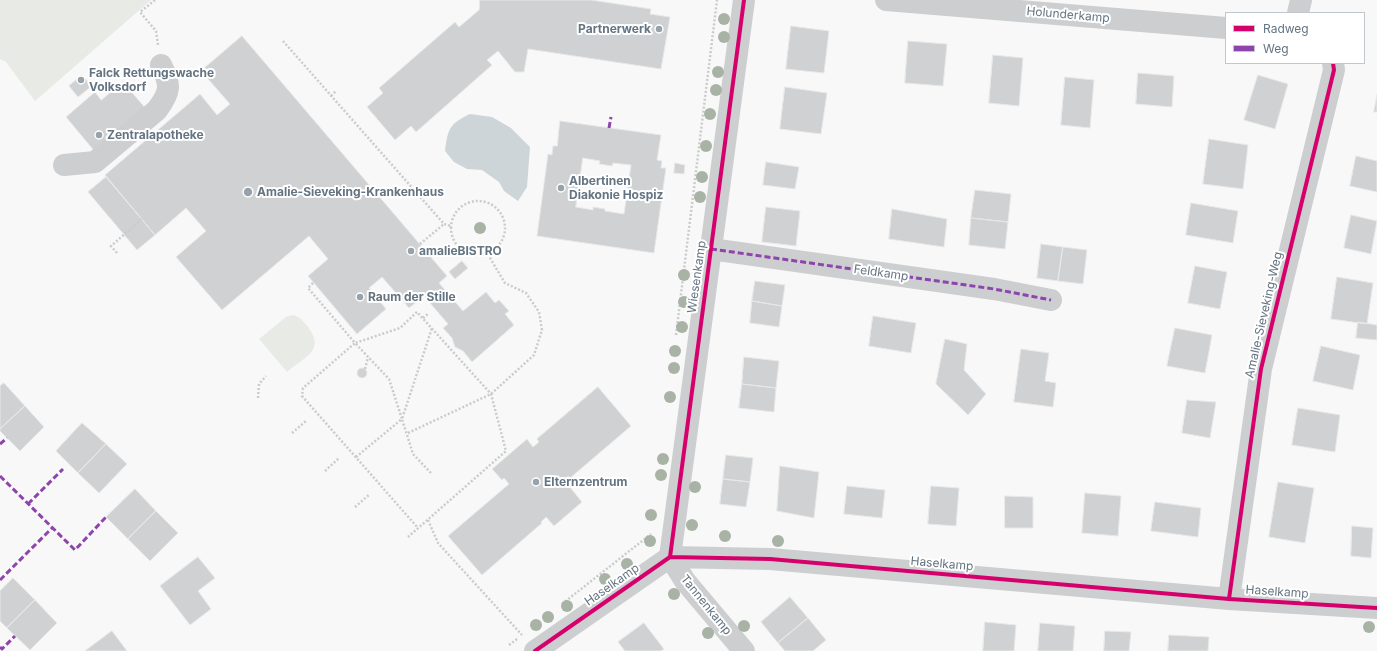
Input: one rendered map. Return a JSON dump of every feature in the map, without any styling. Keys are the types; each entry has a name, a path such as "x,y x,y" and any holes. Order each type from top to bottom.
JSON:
{"street":[{"name":"Wiesenkamp","path":"670,557 744,0"},
{"name":"Holunderkamp","path":"886,0 1225,28"},
{"path":"1298,12 1301,0"},
{"name":"Amalie-Sieveking-Weg","path":"1229,599 1261,369 1334,70 1333,64"},
{"path":"64,165 95,162 157,110 165,100 169,89 168,80 161,65"},
{"name":"Feldkamp","path":"711,249 994,289 1051,300"},
{"name":"Haselkamp","path":"528,643 670,557 770,559 1229,599 1377,608"},
{"name":"Tannenkamp","path":"670,557 685,581 744,651"}],"path":[{"path":"155,0 140,12 156,31 161,65"},
{"path":"676,336 717,0"},
{"path":"283,41 444,224 451,226"},
{"path":"331,96 336,91"},
{"path":"473,201 482,201 494,206 502,216 505,225 504,234 495,249 487,253 478,254 462,249 452,235 451,226 453,218 465,204 473,201"},
{"path":"117,253 111,246 142,219"},
{"path":"420,244 444,224"},
{"path":"408,433 491,394 534,354 542,330 539,312 526,293 505,283 487,253"},
{"path":"314,283 308,288 355,343 389,379 408,433 413,454 431,473"},
{"path":"418,528 302,396 304,388 355,343 400,328 418,312 491,394 505,451 508,455"},
{"path":"423,318 430,313"},
{"path":"356,457 402,419 432,328"},
{"path":"365,369 368,356"},
{"path":"258,398 259,384 266,376"},
{"path":"292,433 306,421"},
{"path":"408,537 505,451"},
{"path":"325,471 339,458"},
{"path":"356,507 370,494"},
{"path":"428,520 438,543 528,643"},
{"path":"559,606 651,535 652,527"},
{"path":"528,630 528,643"},
{"path":"509,644 528,643"}],"shaded area":[{"path":"0,0 151,0 35,101 6,62 0,59"},
{"path":"470,114 492,117 511,128 530,147 527,187 518,201 504,191 499,182 482,170 467,169 454,162 445,151 447,137 451,128 458,121"},
{"path":"293,315 300,318 308,327 315,342 311,353 287,372 259,339 286,317"}],"building":[{"path":"480,0 591,0 651,9 650,14 670,17 661,69 528,49 524,72 515,72 498,51 487,60 492,65 416,132 411,126 395,140 367,107 383,93 379,88 455,22 459,27 479,10"},
{"path":"791,26 829,31 824,73 786,69"},
{"name":"Amalie-Sieveking-Krankenhaus","path":"242,36 447,276 439,283 463,311 486,292 495,303 499,300 509,311 505,314 514,325 472,362 463,351 455,347 452,338 443,328 448,324 424,296 409,308 382,277 369,288 386,309 357,334 308,276 328,259 309,236 222,310 176,257 206,231 186,208 155,235 105,175 200,94 217,115 230,104 201,71"},
{"path":"908,41 947,44 943,86 905,83"},
{"path":"993,55 1023,58 1019,106 989,103"},
{"path":"1138,73 1174,76 1172,107 1136,104"},
{"name":"Falck Rettungswache Volksdorf","path":"82,75 92,86 78,97 69,86"},
{"path":"1258,75 1288,84 1275,129 1244,120"},
{"path":"1065,77 1094,80 1090,128 1061,125"},
{"name":"Zentralapotheke","path":"123,82 147,110 96,153 66,117 95,92 101,100"},
{"path":"785,87 827,93 821,134 780,129"},
{"path":"1377,95 1377,112 1374,112"},
{"name":"Albertinen Diakonie Hospiz","path":"560,121 661,135 657,160 662,161 661,168 666,168 654,253 537,236 548,154 552,155 553,146 557,146","holes":["583,158 600,161 599,164 612,166 613,163 631,165 624,214 605,211 605,209 593,207 593,210 576,207"]},
{"path":"1209,139 1248,145 1243,189 1203,184"},
{"path":"1356,156 1377,161 1377,192 1350,186"},
{"path":"766,162 799,167 795,189 763,185"},
{"path":"675,163 685,165 684,174 674,173"},
{"path":"106,177 155,235 137,250 88,192"},
{"path":"975,190 1011,194 1008,222 971,218"},
{"path":"1191,203 1238,211 1233,243 1186,235"},
{"path":"766,207 800,211 796,246 762,242"},
{"path":"892,209 947,219 944,247 889,239"},
{"path":"1351,215 1377,221 1371,254 1344,248"},
{"path":"971,218 1008,222 1005,249 969,245"},
{"path":"1041,244 1063,247 1058,281 1037,278"},
{"path":"1063,247 1087,250 1083,284 1058,281"},
{"path":"462,261 468,268 455,279 449,272"},
{"path":"1195,266 1227,272 1220,309 1188,303"},
{"path":"1337,277 1373,283 1367,324 1331,319"},
{"path":"755,281 785,285 782,306 752,301"},
{"path":"752,301 782,306 779,327 750,323"},
{"path":"873,316 916,323 911,353 869,346"},
{"path":"1358,322 1377,325 1377,340 1356,338"},
{"path":"1175,328 1212,335 1205,373 1167,366"},
{"path":"945,339 967,344 964,370 986,394 968,415 936,384"},
{"path":"1321,346 1360,355 1353,390 1313,381"},
{"path":"1021,349 1049,353 1045,381 1056,383 1053,407 1014,402"},
{"path":"744,357 779,361 776,388 742,384"},
{"path":"360,368 364,368 367,373 364,378 360,378 357,375 357,371"},
{"path":"4,383 25,406 0,429 0,386"},
{"path":"742,384 776,388 774,412 739,408"},
{"name":"Elternzentrum","path":"598,387 631,426 570,478 568,476 564,480 582,502 554,526 546,517 541,522 542,523 482,575 448,536 509,484 504,478 502,480 492,469 527,439 533,447 539,442 537,439"},
{"path":"1187,400 1216,402 1210,438 1182,433"},
{"path":"25,406 44,427 20,451 0,431 0,429"},
{"path":"1298,408 1340,415 1335,452 1292,445"},
{"path":"82,423 106,444 78,473 56,451"},
{"path":"106,444 127,464 99,493 78,473"},
{"path":"726,455 753,458 750,482 723,479"},
{"path":"780,466 819,472 814,518 777,511"},
{"path":"723,479 750,482 746,507 720,504"},
{"path":"1278,482 1314,488 1305,543 1269,537"},
{"path":"847,486 885,490 882,518 844,514"},
{"path":"931,486 959,488 956,526 928,524"},
{"path":"135,489 156,511 128,539 106,517"},
{"path":"1085,493 1121,496 1118,536 1082,533"},
{"path":"1005,496 1033,497 1033,528 1005,528"},
{"path":"1155,502 1201,508 1198,537 1151,531"},
{"path":"156,511 178,533 150,561 128,539"},
{"path":"1352,526 1373,528 1371,558 1351,556"},
{"path":"198,557 215,578 198,591 211,609 190,625 160,586"},
{"path":"13,578 35,600 7,628 0,621 0,591"},
{"path":"790,597 808,618 778,643 761,622"},
{"path":"35,600 57,623 30,650 7,628"},
{"path":"808,618 826,640 813,651 785,651 778,643"},
{"path":"985,622 1016,625 1014,651 983,651"},
{"path":"644,623 664,649 661,651 625,651 618,642"},
{"path":"1040,623 1075,626 1073,651 1038,651"},
{"path":"112,631 127,651 85,651"},
{"path":"1105,631 1131,632 1129,651 1104,651"},
{"path":"1169,635 1209,637 1208,651 1168,651"}],"marked path":[{"path":"609,128 611,117"},
{"path":"711,249 994,289 1051,300"},
{"path":"0,444 7,438"},
{"path":"28,504 63,469"},
{"path":"0,476 75,550 106,517"},
{"path":"0,580 52,528"},
{"path":"0,647 2,649 15,636"}],"cycle path":[{"path":"670,557 744,0"},
{"path":"1229,599 1261,369 1334,70 1333,64"},
{"path":"535,651 670,557 770,559 1229,599 1377,608"}],"place":[{"name":"Partnerwerk","path":"659,29"},
{"name":"Falck Rettungswache Volksdorf","path":"81,80"},
{"name":"Zentralapotheke","path":"99,135"},
{"name":"Albertinen Diakonie Hospiz","path":"561,188"},
{"name":"Amalie-Sieveking-Krankenhaus","path":"248,192"},
{"name":"amalieBISTRO","path":"411,251"},
{"name":"Raum der Stille","path":"360,297"},
{"name":"Elternzentrum","path":"536,482"}]}
